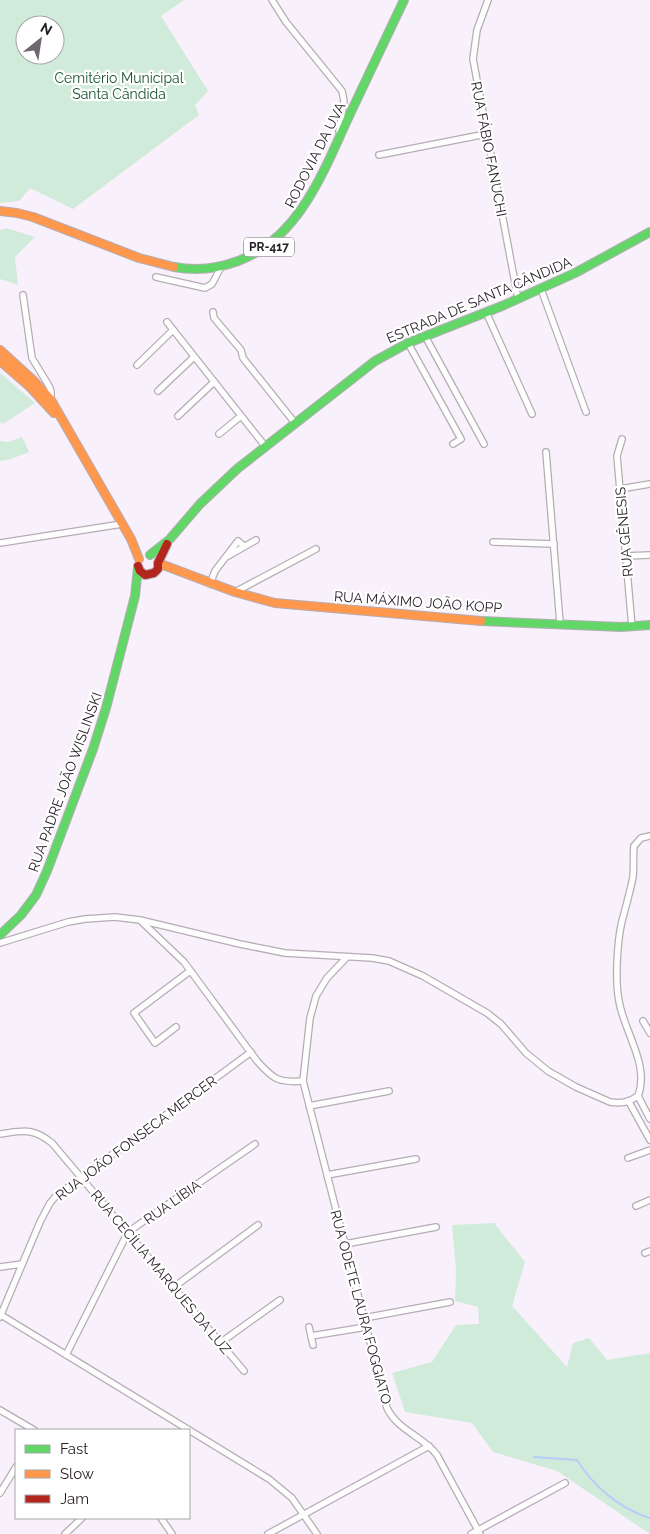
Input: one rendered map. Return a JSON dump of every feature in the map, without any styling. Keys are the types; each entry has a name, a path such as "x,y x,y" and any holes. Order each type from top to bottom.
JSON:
{"main road":[{"name":"RODOVIA DA UVA","path":"0,211 15,212 35,218 165,265 192,270 221,267 255,255 281,236 305,205 404,0"},
{"name":"ESTRADA DE SANTA CÂNDIDA","path":"148,555 169,540 207,496 241,466 375,361 408,343 541,289 594,263 650,232"},
{"path":"0,350 34,381 51,400 122,524 132,539 148,555 155,557 158,563 153,573 142,573 138,568 139,560 132,539"},
{"path":"0,360 11,360"},
{"path":"0,360 37,394 65,426"},
{"name":"ESTRADA DE SANTA CÂNDIDA","path":"158,563 169,540"},
{"path":"139,560 148,555"},
{"name":"RUA MÁXIMO JOÃO KOPP","path":"158,563 188,576 262,601 471,620 632,626 650,625"},
{"name":"RUA PADRE JOÃO WISLINSKI","path":"0,935 21,915 36,895 47,872 100,728 135,596 138,568"},
{"name":"RUA MÁXIMO JOÃO KOPP","path":"153,573 188,576"},
{"name":"RUA PADRE JOÃO WISLINSKI","path":"135,596 144,580 153,573"}],"street":[{"path":"272,0 290,26 342,91 344,101 336,143"},
{"name":"RUA FÁBIO FANUCHI","path":"488,0 477,30 473,51 474,68 518,299"},
{"path":"380,155 486,134"},
{"path":"156,277 205,288 212,284 221,267"},
{"path":"541,289 586,412"},
{"path":"23,295 32,358 49,386 51,400"},
{"path":"213,312 214,318 241,350 243,358 295,423"},
{"path":"486,312 532,414"},
{"path":"167,322 265,446"},
{"path":"137,365 173,330"},
{"path":"425,336 484,444"},
{"path":"408,343 461,439 453,444"},
{"path":"158,391 194,357"},
{"path":"178,416 214,382"},
{"path":"219,434 241,416"},
{"name":"RUA GÊNESIS","path":"622,439 617,456 632,626"},
{"path":"546,452 560,623"},
{"path":"620,489 650,484"},
{"path":"0,543 122,524"},
{"path":"210,584 215,571 238,541 244,546 256,540"},
{"path":"493,542 554,544"},
{"path":"235,592 316,550"},
{"path":"626,556 650,555"},
{"path":"0,943 53,926 85,919 115,917 140,920 271,950 303,955 389,961 423,976 495,1018 531,1058 560,1079 610,1102 619,1104 629,1102 638,1096 641,1089 642,1073 621,1010 618,990 618,968 620,932 633,875 634,846 641,838 650,836"},
{"path":"140,920 178,956 251,1052 274,1078 284,1082 302,1081 310,1018 316,996 327,978 347,957"},
{"path":"176,1027 155,1043 134,1013 190,971"},
{"path":"643,1021 650,1033"},
{"name":"RUA JOÃO FONSECA MERCER","path":"0,1316 50,1203 81,1176 251,1052"},
{"name":"RUA ODETE LAURA FOGGIATO","path":"302,1081 387,1408 391,1417 429,1446 437,1455 479,1532"},
{"path":"309,1106 389,1091"},
{"path":"638,1096 650,1119 641,1122"},
{"path":"629,1102 650,1140"},
{"name":"RUA CECÍLIA MARQUES DA LUZ","path":"0,1134 23,1131 36,1132 57,1148 244,1371"},
{"name":"RUA LÍBIA","path":"66,1355 128,1232 255,1144"},
{"path":"628,1158 650,1150"},
{"path":"327,1175 416,1159"},
{"path":"636,1206 650,1200"},
{"path":"174,1287 258,1225"},
{"path":"345,1244 436,1227"},
{"path":"0,1267 22,1264"},
{"path":"220,1342 280,1300"},
{"path":"364,1318 450,1302"},
{"path":"0,1316 187,1429"},
{"path":"311,1336 366,1326"},
{"path":"309,1327 313,1345"},
{"path":"0,1410 32,1429"},
{"path":"177,1429 181,1425"},
{"path":"190,1431 275,1484 292,1498 317,1534"},
{"path":"268,1534 429,1446"},
{"path":"0,1493 15,1469"},
{"path":"471,1534 479,1532 566,1483"},
{"path":"65,1534 81,1519"},
{"path":"162,1519 172,1534"}],"green space":[{"name":"Cemitério Municipal Santa Cândida","path":"0,0 184,0 161,16 208,91 195,105 199,115 73,209 30,188 19,201 0,203"},
{"path":"6,228 35,237 15,257 18,285 0,279 0,230"},
{"path":"0,373 35,403 3,424 0,422"},
{"path":"22,437 29,452 0,461 0,441 8,442"},
{"path":"494,1223 525,1262 512,1306 567,1367 573,1343 589,1338 607,1360 650,1353 650,1534 557,1471 493,1452 472,1423 405,1412 392,1373 432,1362 456,1325 479,1324 478,1307 455,1301 456,1269 452,1225"}],"waterway":[{"path":"534,1457 577,1460 591,1479 618,1503 650,1518"}],"traffic: fast":[{"path":"174,267 206,268 238,261 260,250 278,236 294,219 308,200 319,179 404,0"},
{"path":"150,555 169,540 200,504 237,469 375,361 408,343 502,306 575,273 650,232"},
{"path":"0,935 21,915 36,895 47,871 93,749 106,708 135,596 138,568"},
{"path":"481,621 621,627 650,625"}],"traffic: slow":[{"path":"0,211 33,217 139,258 174,267"},
{"path":"0,350 34,381 51,400 131,539 139,559"},
{"path":"0,361 30,387 54,413"},
{"path":"158,563 235,592 275,603 481,621"}],"traffic: jam":[{"path":"138,566 145,575 154,573 158,569 158,563 167,544"}]}
